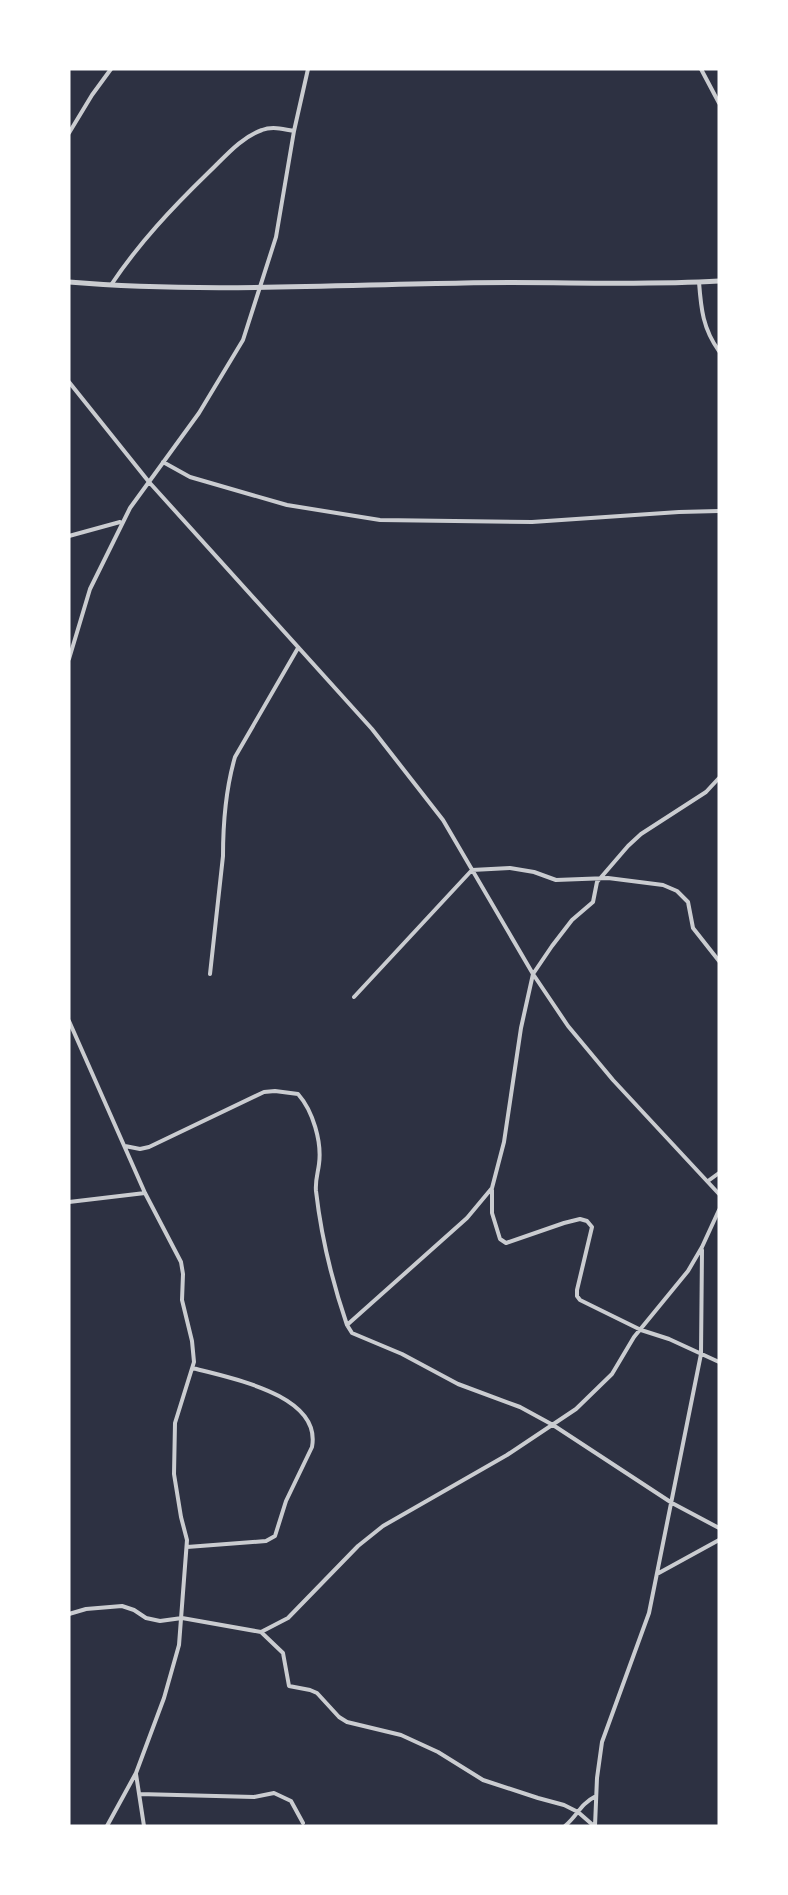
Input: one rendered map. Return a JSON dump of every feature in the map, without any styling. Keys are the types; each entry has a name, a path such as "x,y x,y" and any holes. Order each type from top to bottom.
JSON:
{"street":[{"path":"69,133 111,69"},
{"path":"69,659 90,589 122,522 199,413 243,340 276,237 294,131 308,69"},
{"path":"701,69 719,103"},
{"path":"110,286 130,255 167,214 241,141 261,130 271,128 294,131"},
{"path":"69,282 110,286 260,288 520,282 719,281"},
{"path":"699,282 704,324 719,351"},
{"path":"69,382 149,482 372,729 443,820 533,974 568,1026 613,1080 719,1194"},
{"path":"163,462 190,477 286,506 380,520 532,522 719,511"},
{"path":"69,536 122,522"},
{"path":"210,974 232,768 235,757 298,648"},
{"path":"719,778 706,792 668,819 641,834 599,878 593,902 572,920 533,974 521,1028 504,1142 492,1188 492,1213 502,1242 506,1243 573,1220 580,1219 590,1224 592,1233 577,1296 586,1305 719,1362"},
{"path":"354,997 471,870 510,868 534,872 556,880 628,879 663,885 677,891 690,905 696,932 704,939 719,961"},
{"path":"69,1021 145,1193 181,1262 182,1300 192,1341 193,1368 175,1423 174,1446 174,1474 187,1547 179,1645 172,1672 136,1773 107,1826"},
{"path":"124,1146 140,1149 148,1147 264,1092 298,1094 307,1107 318,1139 319,1166 315,1178 324,1239 337,1296 352,1333 402,1354 458,1384 520,1407 553,1425 672,1503 719,1528"},
{"path":"708,1181 719,1173"},
{"path":"347,1325 467,1218 492,1188"},
{"path":"69,1202 145,1193"},
{"path":"261,1632 288,1618 357,1546 383,1526 497,1461 576,1409 612,1374 641,1330 688,1271 719,1210"},
{"path":"69,1614 122,1606 146,1618 160,1621 182,1618 261,1632 283,1653 289,1686 317,1693 339,1717 347,1722 401,1734 438,1752 483,1780 564,1805 578,1812 595,1826 597,1778 602,1742 649,1613 701,1354 702,1247"},
{"path":"187,1547 266,1541 275,1536 286,1502 314,1438 308,1422 289,1401 265,1389 193,1368"},
{"path":"656,1574 719,1540"},
{"path":"136,1773 144,1826"},
{"path":"139,1794 254,1797 274,1793 291,1802 303,1823"},
{"path":"565,1826 581,1806 596,1796"}]}
